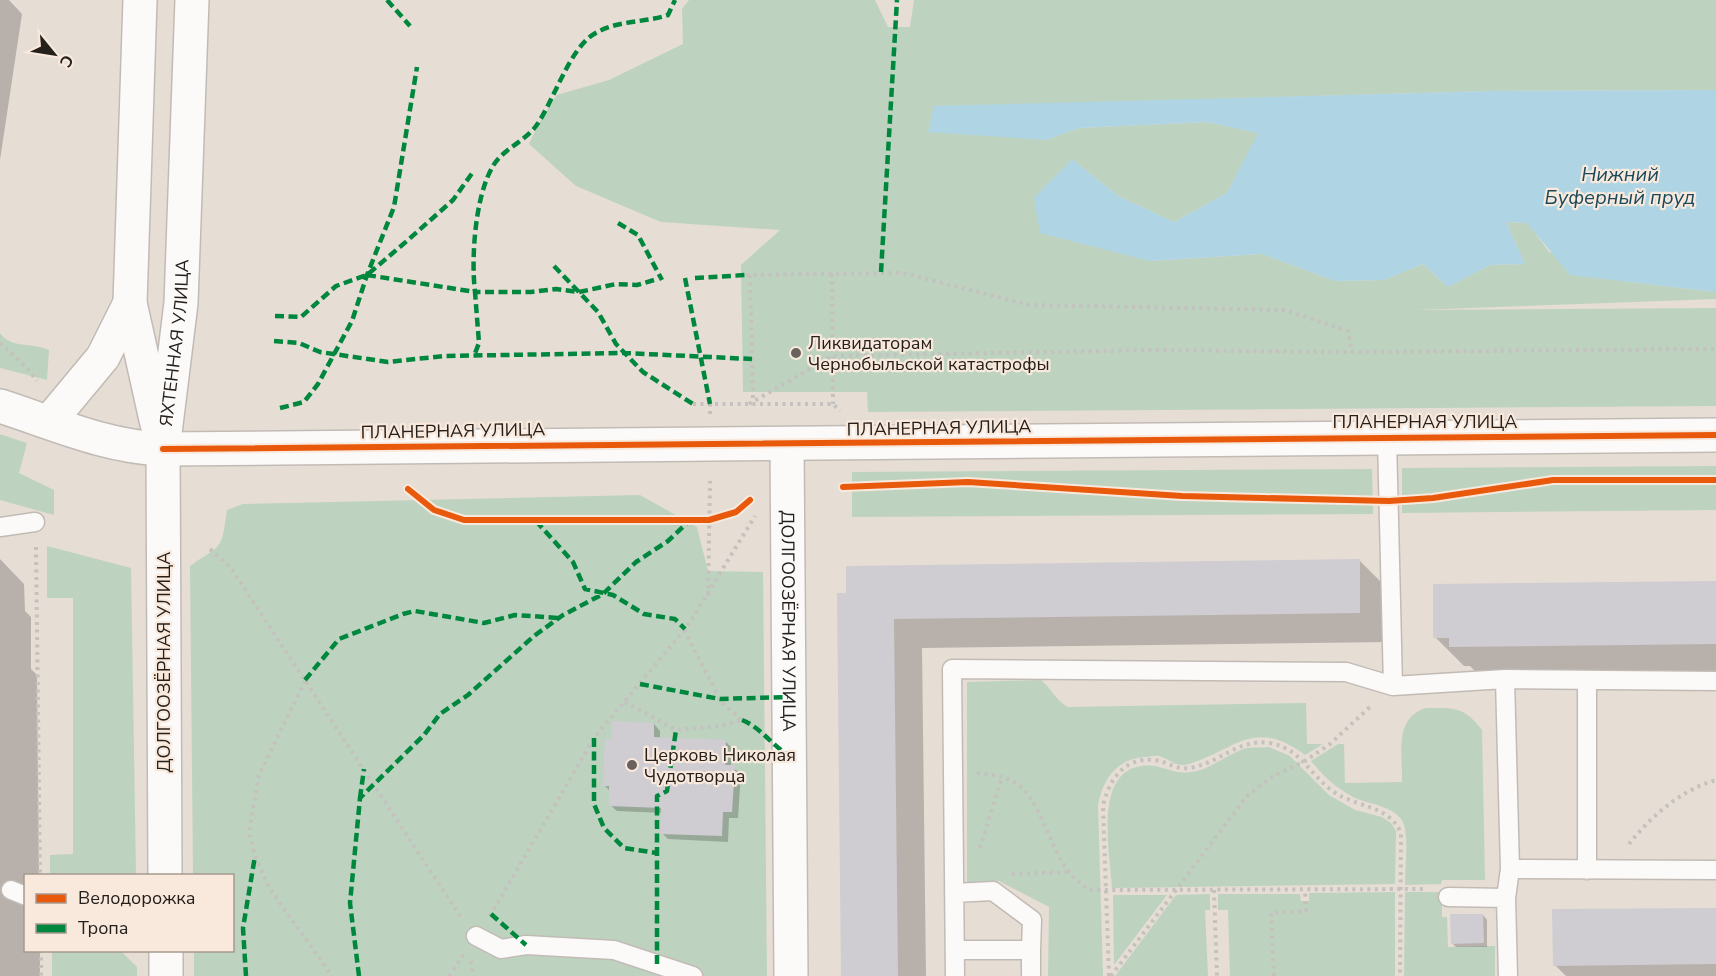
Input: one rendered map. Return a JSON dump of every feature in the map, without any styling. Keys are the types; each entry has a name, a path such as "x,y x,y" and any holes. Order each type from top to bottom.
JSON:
{"street":[{"name":"ЯХТЕННАЯ УЛИЦА","path":"140,0 130,303 163,449"},
{"name":"ЯХТЕННАЯ УЛИЦА","path":"163,449 181,303 192,0"},
{"path":"49,422 103,357 130,303"},
{"name":"ПЛАНЕРНАЯ УЛИЦА","path":"0,406 107,441 140,448 163,449 1716,435"},
{"name":"ДОЛГООЗЁРНАЯ УЛИЦА","path":"787,444 790,976"},
{"name":"ДОЛГООЗЁРНАЯ УЛИЦА","path":"163,449 165,874"},
{"path":"166,952 166,976"}],"lane":[{"path":"1387,438 1393,686"},
{"path":"0,527 35,522"},
{"path":"955,976 960,892 953,769 952,669 1346,672 1393,686 1505,679 1716,681"},
{"path":"1505,679 1510,869 1506,898 1508,976"},
{"path":"1587,680 1587,870"},
{"path":"1510,869 1716,870"},
{"path":"960,892 993,891 1032,920 1031,974"},
{"path":"1448,897 1506,898"},
{"path":"473,941 501,949 526,945 614,950 693,976"},
{"path":"955,950 1031,950"}],"path":[{"path":"753,400 748,275 903,273 1029,305 1285,310 1348,331 1352,352"},
{"path":"832,274 833,404"},
{"path":"0,344 27,368 37,381"},
{"path":"749,404 832,356 1154,350 1352,352 1716,350"},
{"path":"693,404 833,404 843,413"},
{"path":"710,404 710,415"},
{"path":"708,597 710,481"},
{"path":"449,976 473,941 594,738 684,630 708,597 756,513"},
{"path":"699,520 720,518"},
{"path":"35,522 40,874"},
{"path":"210,549 231,568 461,915 473,941"},
{"path":"625,702 676,730 722,726 742,720 722,703 684,630"},
{"path":"305,680 259,775 249,832 255,856 270,889 332,976"},
{"path":"1110,976 1247,796 1272,776 1305,761 1330,744 1393,686"},
{"path":"1110,976 1103,806 1107,789 1119,770 1137,761 1156,760 1173,768 1190,768 1245,743 1271,743 1292,751 1305,761 1332,791 1351,803 1384,813 1396,820 1401,833 1400,976"},
{"path":"953,769 1002,777 1021,787 1077,883 1085,887 1106,891 1448,888 1448,897"},
{"path":"960,892 1002,777"},
{"path":"1608,870 1654,816 1700,785 1716,780"},
{"path":"1004,874 1070,872"},
{"path":"1214,890 1216,976"},
{"path":"1274,976 1271,913 1306,912 1305,890"},
{"path":"41,952 41,976"}],"green space":[{"path":"689,0 875,0 888,27 910,27 914,0 1716,0 1716,90 1492,91 934,107 1046,140 1079,128 1207,122 1259,133 1227,193 1174,222 1118,196 1072,159 1150,261 1262,254 1335,281 1384,280 1423,264 1448,287 1490,265 1525,264 1506,222 1528,223 1549,252 1622,281 1716,292 1716,299 1415,310 1716,308 1716,406 868,412 867,392 743,392 741,265 780,230 661,222 576,186 529,144 557,95 609,80 683,44 682,9"},
{"path":"0,333 10,341 49,350 47,380 0,368"},
{"path":"0,434 27,443 19,473 54,490 54,515 0,500"},
{"path":"1716,466 1716,510 1402,513 1402,468"},
{"path":"1372,469 1373,514 852,517 852,472"},
{"path":"640,495 697,527 708,571 763,572 767,976 194,976 194,952 234,952 234,874 193,874 190,566 219,545 227,510 243,504"},
{"path":"47,546 131,568 136,874 50,874 50,855 73,854 73,598 47,598"},
{"path":"1041,680 1068,707 1306,703 1307,744 1323,744 1305,755 1272,738 1258,737 1245,740 1189,764 1177,764 1163,757 1154,756 1127,762 1113,772 1104,786 1098,805 1103,976 1048,976 1049,907 999,881 967,882 967,682"},
{"path":"1426,708 1444,708 1464,712 1482,730 1485,880 1442,880 1441,884 1405,885 1406,843 1403,821 1398,815 1384,807 1360,800 1341,790 1311,761 1338,744 1344,744 1345,783 1402,782 1401,749 1404,729 1408,720"},
{"path":"1269,747 1290,756 1329,795 1355,810 1382,817 1391,823 1396,831 1395,884 1112,888 1108,836 1110,798 1116,782 1127,771 1142,766 1155,766 1178,772 1198,771 1246,748"},
{"path":"1395,892 1395,976 1230,976 1228,910 1218,910 1218,894 1300,894 1301,901 1309,901 1309,893"},
{"path":"1405,892 1442,892 1442,917 1447,917 1448,947 1495,946 1495,976 1404,976"},
{"path":"1210,894 1210,910 1205,910 1208,976 1115,976 1176,895"},
{"path":"1113,895 1167,895 1114,965"},
{"path":"52,952 122,952 137,967 137,976 52,976"}],"water":[{"name":"Нижний Буферный пруд","path":"1716,90 1716,292 1570,275 1527,223 1506,222 1525,264 1490,265 1448,287 1423,264 1384,280 1335,281 1262,254 1150,261 1040,233 1034,198 1072,159 1118,196 1174,222 1227,193 1258,133 1207,122 1079,128 1046,140 928,132 934,106 1492,91"}],"building":[{"path":"1360,559 1360,613 894,619 898,976 841,976 837,593 846,593 846,566"},
{"path":"1716,581 1716,644 1449,647 1449,638 1433,638 1433,584"},
{"path":"612,721 654,723 654,737 726,740 725,765 735,765 732,812 723,812 722,836 660,834 661,808 609,806 609,786 603,786 605,739 611,739"},
{"path":"1716,908 1716,964 1553,966 1552,909"},
{"path":"1450,914 1483,914 1484,943 1451,944"}],"marked path":[{"path":"387,0 410,26"},
{"path":"654,280 637,285 616,284 579,292 556,289 531,292 475,292 474,245 478,210 493,166 502,155 526,137 536,126 569,63 585,41 611,26 668,15 675,0"},
{"path":"881,272 897,0"},
{"path":"280,408 304,402 318,384 352,321 367,275 394,207 417,67"},
{"path":"275,316 301,317 336,286 367,275 453,200 473,172"},
{"path":"618,223 638,235 662,280"},
{"path":"554,266 598,312 616,344 643,372 693,404"},
{"path":"367,275 475,292 479,343 474,356"},
{"path":"695,278 746,275"},
{"path":"685,278 710,404"},
{"path":"274,341 299,343 320,352 388,362 444,356 624,353 752,359"},
{"path":"359,976 350,903 360,798 424,735 440,714 468,695 534,636 563,615 603,594 636,562 668,541 690,520"},
{"path":"536,521 573,562 585,589 613,595 644,614 675,619 685,629"},
{"path":"305,680 339,639 415,611 484,623 515,615 559,618"},
{"path":"640,684 720,699 788,697"},
{"path":"742,720 755,727 789,756"},
{"path":"657,964 657,796 667,791 676,730"},
{"path":"594,738 594,804 604,828 624,848 657,853"},
{"path":"360,798 364,769"},
{"path":"246,976 243,928 255,856"},
{"path":"491,914 526,945"}],"cycle path":[{"path":"163,449 1716,435"},
{"path":"843,487 968,482 1182,496 1389,501 1433,498 1553,480 1716,480"},
{"path":"408,489 434,510 464,520 709,520 736,512 750,500"}],"place":[{"name":"Ликвидаторам Чернобыльской катастрофы","path":"796,353"},
{"name":"Церковь Николая Чудотворца","path":"632,765"}]}
